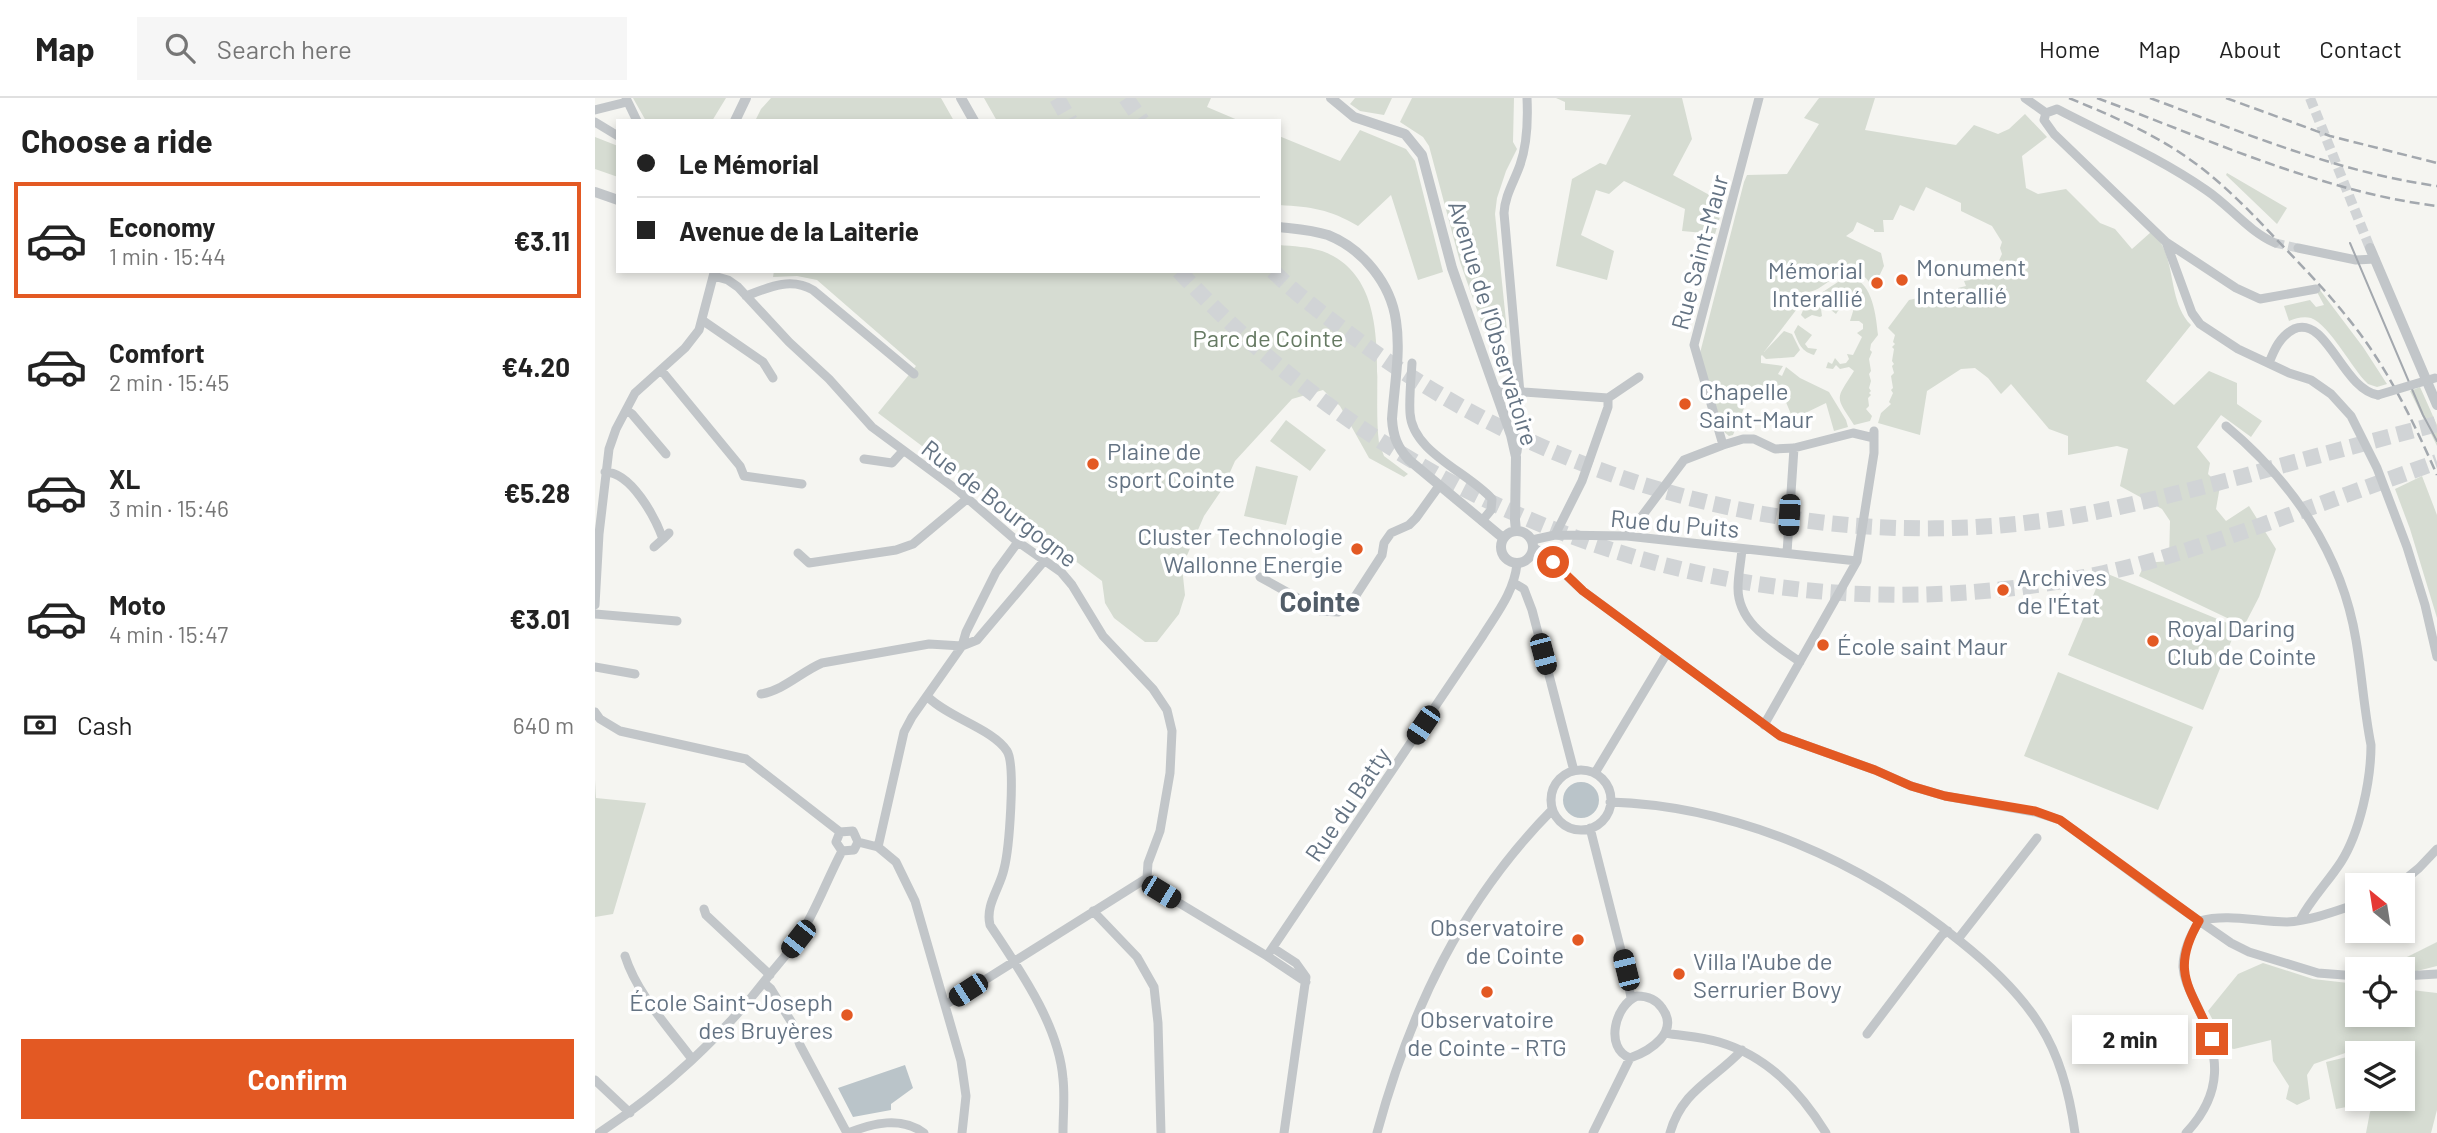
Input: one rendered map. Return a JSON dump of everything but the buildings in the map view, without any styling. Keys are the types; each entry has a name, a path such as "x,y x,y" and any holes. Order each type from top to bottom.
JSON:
{"street":[{"path":"736,119 746,98"},
{"path":"961,98 973,119"},
{"name":"Avenue de l'Observatoire","path":"1331,98 1355,117 1405,134 1418,148 1425,163 1452,268 1497,390 1516,457 1516,531"},
{"path":"1516,457 1521,418 1520,393 1504,213 1505,198 1521,160 1527,98"},
{"name":"Rue Saint-Maur","path":"1723,445 1694,345 1759,98"},
{"path":"2025,98 2046,113"},
{"path":"595,110 626,100 636,119"},
{"path":"2046,113 2057,109 2188,178 2218,199 2261,237 2275,243"},
{"path":"2046,113 2044,120 2055,134 2167,242 2209,272 2254,298 2274,298 2316,289"},
{"path":"595,122 616,135"},
{"path":"595,192 616,199"},
{"path":"1281,227 1311,231 1341,242 1373,268 1388,292 1395,311 1398,336 1392,414 1393,430 1399,447 1409,460 1503,538"},
{"path":"2167,242 2192,313 2200,324 2238,349 2318,384 2341,404 2357,426 2377,468 2407,547 2425,605 2437,657"},
{"path":"2298,248 2357,260 2375,259"},
{"path":"2370,248 2437,405"},
{"path":"595,605 597,534 609,449 635,393 693,339 702,320 714,274"},
{"name":"Rue de Bourgogne","path":"714,274 728,280 746,296 789,342 829,379 872,427 968,498 1018,542 1061,572 1103,636 1153,689 1167,710 1172,730 1170,773 1160,831 1148,863 1147,878"},
{"path":"746,296 790,282 801,283 813,290 913,374"},
{"path":"702,320 763,362 773,378"},
{"path":"2269,363 2287,333 2299,328 2311,328 2319,334 2358,385 2370,393 2378,395 2436,378"},
{"path":"1412,363 1410,413 1417,436 1428,448 1492,499 1491,510 1482,521"},
{"path":"661,370 740,466 741,478 802,484"},
{"path":"1497,390 1608,398 1639,377"},
{"path":"1555,535 1582,481 1608,407 1608,398"},
{"path":"626,410 666,454"},
{"path":"1392,414 1410,413"},
{"path":"2226,426 2256,452 2297,500 2317,529 2341,587 2356,639 2371,760 2358,822 2344,858 2300,920"},
{"path":"1627,536 1684,460 1743,439 1754,439 1775,449 1794,448 1853,433 1874,435 1874,453 1857,561 1764,725"},
{"path":"1787,553 1794,448"},
{"path":"864,459 892,463 903,451"},
{"path":"605,472 613,471 623,477 654,516 666,536 654,547"},
{"path":"1260,577 1321,611 1338,612 1349,606 1373,570 1388,537 1416,518 1439,486"},
{"path":"798,553 809,563 896,550 913,544 968,498"},
{"path":"1503,538 1516,531 1527,534 1533,544 1583,591 1764,725 1796,744 1840,757 1911,786 1945,796 2035,811 2060,820 2231,943 2249,952 2318,973 2345,975"},
{"name":"Rue du Puits","path":"1533,544 1555,535 1627,536 1857,561"},
{"path":"1503,538 1502,553 1509,561 1517,564 1529,559 1533,544"},
{"path":"879,847 904,732 962,646 965,632 996,572 1018,542"},
{"path":"1742,549 1738,590 1741,608 1749,622 1762,635 1800,662"},
{"path":"761,694 773,692 809,668 822,663 929,644 962,646 977,640 1044,561"},
{"name":"Rue du Batty","path":"1270,952 1482,637 1514,583 1517,564"},
{"path":"1514,583 1524,589 1532,610 1574,771"},
{"path":"595,614 677,621"},
{"path":"1595,774 1667,653"},
{"path":"595,667 635,674"},
{"path":"928,696 938,707 999,742 1009,753 1010,799 1004,870 988,916 990,925 1043,1011 1053,1037 1063,1077 1063,1133"},
{"path":"595,712 600,719 620,731 745,759 841,832 853,831 858,842"},
{"path":"1574,771 1595,774 1607,785 1611,802 1605,818 1590,828 1572,829 1563,824 1552,810 1551,801 1556,783 1574,771"},
{"path":"1611,802 1659,806 1705,814 1755,828 1851,869 1948,931 2004,980 2041,1026 2066,1082 2075,1133"},
{"path":"1377,1133 1398,1060 1444,957 1478,899 1527,836 1552,810"},
{"path":"1590,828 1632,998"},
{"path":"841,832 836,842 842,851 850,852 858,842"},
{"path":"1958,939 2037,838"},
{"path":"858,842 879,847 896,862 915,901 961,1061 966,1096 962,1133"},
{"path":"2413,873 2437,849"},
{"path":"599,1133 629,1113 692,1059 767,979 798,939 818,904 842,851"},
{"path":"945,1005 1147,878 1161,892 1270,952 1296,963 1306,977 1284,1133"},
{"path":"2199,921 2238,917 2282,922 2300,920 2345,907"},
{"path":"704,909 706,915 767,979 847,1133 882,1122 903,1124 924,1133"},
{"path":"1093,911 1137,957 1154,987 1158,1023 1161,1133"},
{"path":"2186,1133 2199,1119 2209,1101 2215,1077 2212,1039 2184,973 2186,947 2199,921"},
{"path":"1867,1034 1942,935 1948,931"},
{"path":"625,956 628,967 649,1001 692,1059"},
{"path":"2415,975 2437,974"},
{"path":"1593,1133 1630,1058 1652,1048 1665,1033 1667,1018 1659,1004 1643,996 1632,998 1618,1017 1614,1032 1619,1048 1630,1058"},
{"path":"1665,1033 1717,1041 1761,1060 1781,1077 1811,1110 1826,1133"},
{"path":"1670,1133 1678,1110 1685,1100 1742,1050"},
{"path":"595,1080 629,1113"}],"green space":[{"path":"633,98 726,98 713,119 645,119"},
{"path":"771,98 941,98 953,119 756,119"},
{"path":"984,98 1211,98 1207,107 1235,119 996,119"},
{"path":"1355,98 1392,98 1384,115 1360,111 1350,104"},
{"path":"1412,98 1514,98 1513,142 1517,149 1506,171 1495,214 1507,331 1487,338 1460,262 1429,146 1423,137 1400,122"},
{"path":"1556,98 1682,98 1692,139 1673,175 1724,203 1715,234 1682,231 1685,209 1624,181 1609,194 1596,190 1581,235 1614,251 1607,280 1556,266 1572,179 1600,163 1606,165 1631,115 1565,110 1565,102"},
{"path":"1819,98 1875,98 1865,130 1956,145 1974,125 1998,134 2009,129 2025,114 2047,137 2022,156 2026,188 2038,194 2066,189 2100,223 2115,229 2132,249 2151,232 2160,241 2166,254 2179,307 2191,325 2146,381 2174,405 2209,371 2237,383 2237,404 2262,421 2251,437 2221,415 2197,447 2210,463 2208,474 2220,486 2216,509 2226,521 2249,506 2276,549 2259,597 2244,626 2139,576 2145,563 2169,561 2170,521 2162,509 2120,486 2128,449 2117,446 2068,455 2068,436 2049,429 2011,384 2001,394 1988,378 1975,368 1961,369 1927,391 1920,435 1878,423 1881,413 1891,404 1889,402 1893,393 1892,347 1895,344 1895,335 1888,328 1909,300 1921,295 1928,301 1933,296 1935,301 1939,301 1940,295 1949,299 1949,293 1956,295 1959,293 1958,288 1966,286 1964,281 1970,280 1970,272 1977,275 1985,272 1997,265 2002,254 2002,242 1992,226 1961,211 1961,203 1926,187 1914,211 1900,205 1893,220 1883,220 1884,232 1874,232 1857,222 1853,231 1846,236 1881,253 1884,266 1874,287 1862,275 1847,272 1814,291 1807,292 1764,352 1784,331 1792,334 1800,350 1794,357 1766,359 1761,356 1761,363 1783,366 1778,374 1782,376 1786,367 1800,378 1829,392 1848,427 1834,431 1826,403 1793,419 1783,395 1753,386 1733,435 1729,436 1723,431 1700,353 1744,182 1747,175 1787,174 1819,124 1804,118"},
{"path":"1360,130 1406,149 1415,161 1443,272 1418,280 1391,195 1358,226 1320,210 1281,205 1281,137 1340,161"},
{"path":"595,137 616,145 616,176 595,169"},
{"path":"2227,173 2287,208 2277,224 2226,175"},
{"name":"Parc de Cointe","path":"1281,245 1322,251 1346,265 1361,284 1371,308 1376,335 1379,443 1384,456 1408,474 1404,477 1369,458 1340,406 1323,390 1292,399 1235,461 1223,488 1204,516 1182,567 1185,595 1179,614 1157,642 1145,642 1114,618 1105,603 1102,581 878,413 916,366 817,280 797,276 773,277 774,273 1281,273"},
{"path":"1844,278 1858,280 1869,293 1878,335 1871,344 1869,359 1871,395 1866,409 1872,416 1870,421 1854,425 1840,398 1854,371 1849,367 1840,369 1836,365 1833,369 1826,368 1828,362 1832,364 1835,358 1840,364 1846,363 1849,359 1847,354 1853,355 1862,337 1857,333 1863,329 1863,324 1850,321 1855,305 1845,300 1836,314 1826,306 1821,309 1820,317 1812,315 1805,319 1801,315 1806,303"},
{"path":"2320,290 2387,384 2377,387 2368,384 2318,322 2306,317 2289,321 2284,306 2310,300 2316,307 2324,305 2317,292"},
{"path":"1798,325 1812,335 1805,344 1808,348 1817,349 1814,355 1803,349 1799,343 1794,332"},
{"path":"2420,387 2437,425 2437,446 2410,391"},
{"path":"1286,420 1326,450 1310,471 1270,441"},
{"path":"1256,466 1298,476 1286,525 1244,516"},
{"path":"2422,476 2437,515 2437,618 2395,489"},
{"name":"Royal Daring Club de Cointe","path":"2103,572 2237,627 2203,710 2068,655"},
{"name":"Royal Daring Club de Cointe","path":"2058,672 2193,727 2158,810 2024,756"},
{"path":"595,780 596,798 646,803 613,914 595,917"},
{"path":"2437,942 2437,966 2415,972 2415,957 2407,957"},
{"path":"2263,963 2313,979 2345,983 2345,1027 2415,1027 2415,990 2437,993 2437,1110 2431,1133 2366,1133 2371,1111 2415,1111 2415,1041 2345,1041 2345,1053 2314,1064 2307,1075 2310,1099 2297,1105 2286,1099 2289,1086 2273,1061 2271,1040 2234,1049 2221,1046 2218,1030 2208,1011 2238,974"},
{"path":"2345,1057 2345,1107 2336,1109 2326,1062"}],"shaded area":[{"path":"1581,782 1594,787 1599,800 1594,813 1581,818 1568,813 1563,800 1568,787"},
{"path":"905,1065 913,1088 891,1104 891,1110 853,1117 838,1088"}],"tunnel":[{"path":"1057,98 1069,119"},
{"path":"1126,98 1141,119"},
{"path":"2310,98 2370,248"},
{"path":"2275,243 2298,248"},
{"path":"1181,273 1273,361 1375,437 1485,499 1601,546 1722,578 1847,593 1975,592 2104,573 2203,545 2437,462"},
{"path":"1275,273 1355,338 1432,390 1514,434 1599,470 1688,498 1779,517 1871,527 1964,528 2056,519 2174,494 2437,424"}],"tram line":[{"path":"2350,243 2423,415 2437,441"}],"railway":[{"path":"2069,98 2139,129 2179,152 2218,182 2254,216 2329,295 2370,348 2402,401 2437,475"},
{"path":"2097,98 2307,176 2394,199 2437,206"},
{"path":"2150,98 2256,138 2327,161 2400,180 2437,186"},
{"path":"2226,98 2330,136 2437,163"}],"place":[{"name":"Monument Interallié","path":"1902,280"},
{"name":"Mémorial Interallié","path":"1877,283"},
{"name":"Chapelle Saint-Maur","path":"1685,404"},
{"name":"Plaine de sport Cointe","path":"1093,464"},
{"name":"Cluster Technologie Wallonne Energie","path":"1357,549"},
{"name":"Archives de l'État","path":"2003,590"},
{"name":"Royal Daring Club de Cointe","path":"2153,641"},
{"name":"École saint Maur","path":"1823,645"},
{"name":"Observatoire de Cointe","path":"1578,940"},
{"name":"Villa l'Aube de Serrurier Bovy","path":"1679,974"},
{"name":"Observatoire de Cointe - RTG","path":"1487,992"},
{"name":"École Saint-Joseph des Bruyères","path":"847,1015"}],"district":[{"name":"Cointe","path":"1320,601"}],"route":[{"path":"1553,562 1583,591 1780,736 1796,744 1875,770 1911,786 1945,796 2035,811 2060,820 2199,921 2186,947 2184,973 2190,993 2212,1039"}]}
